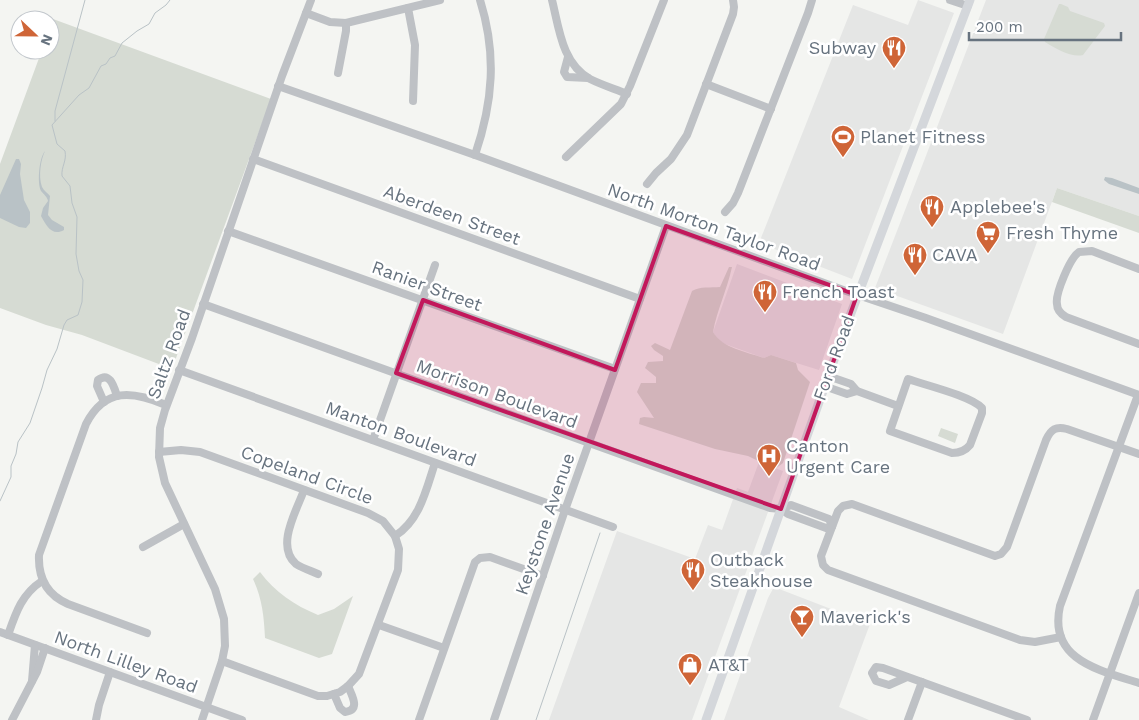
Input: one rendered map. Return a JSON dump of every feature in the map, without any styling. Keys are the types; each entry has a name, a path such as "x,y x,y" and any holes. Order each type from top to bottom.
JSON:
{"main road":[{"name":"Ford Road","path":"706,720 857,295 969,3"}],"street":[{"name":"Saltz Road","path":"202,720 222,661 225,633 221,606 215,589 165,483 159,452 160,428 166,404 203,304 278,86 311,0"},
{"path":"306,13 330,22 346,23 440,0"},
{"path":"475,155 487,114 492,77 489,38 480,0"},
{"path":"552,0 568,57 576,68 589,78 627,94"},
{"path":"566,157 594,128 614,112 627,94 664,0"},
{"path":"647,184 671,159 682,143 733,14 733,0"},
{"path":"725,212 733,203 738,193 812,0"},
{"path":"950,0 969,3"},
{"path":"408,8 415,45 413,101"},
{"path":"338,73 346,23"},
{"path":"568,57 564,72 567,77 589,78"},
{"path":"706,84 771,109"},
{"name":"North Morton Taylor Road","path":"278,86 475,155 666,226 1138,395"},
{"name":"Aberdeen Street","path":"253,159 640,298"},
{"name":"Keystone Avenue","path":"494,720 565,510 666,226"},
{"name":"Ranier Street","path":"228,232 615,369"},
{"path":"1139,269 1092,251 1078,252 1071,260 1057,297 1059,311 1066,317 1139,344"},
{"path":"373,440 435,265"},
{"name":"Morrison Boulevard","path":"203,304 770,508 781,509 788,514 826,528 832,526"},
{"name":"Manton Boulevard","path":"179,370 613,527"},
{"path":"828,376 851,384 857,391 898,406"},
{"path":"104,402 97,384 102,377 110,379 117,396"},
{"path":"908,379 976,403 982,408 982,411 970,445 957,453 952,453 890,431 898,406 908,379"},
{"path":"824,386 848,394 857,391"},
{"path":"146,633 62,602 50,592 42,581 38,564 40,546 86,424 93,412 104,402 126,394 142,395 166,404"},
{"path":"1138,395 1060,606 1058,621 1061,637 1072,654 1085,664 1139,683"},
{"path":"1061,637 1035,642 1020,640 828,570 822,565 821,558 832,526 840,508 852,504 992,555 999,555 1007,547 1051,430 1061,427 1139,454"},
{"name":"Copeland Circle","path":"159,452 181,450 200,452 375,516 388,525 395,536"},
{"path":"222,661 318,696 334,694 348,686 359,674 399,565 399,549 395,536 407,527 416,516 435,463"},
{"path":"304,490 288,533 287,546 291,557 296,563 318,574"},
{"path":"143,547 184,524"},
{"path":"419,720 474,565 480,558 490,557 543,576"},
{"path":"4,633 21,600 30,589 42,581"},
{"path":"1093,720 1139,592"},
{"path":"378,625 444,648"},
{"name":"North Lilley Road","path":"4,633 242,720"},
{"path":"32,683 31,670 35,645"},
{"path":"12,720 38,672 45,648"},
{"path":"96,720 110,672"},
{"path":"907,677 1027,720"},
{"path":"908,720 922,682"},
{"path":"334,694 340,708 345,712 351,712 355,702 348,686"}],"highlighted area":[{"path":"666,226 857,295 781,509 396,373 423,300 615,370"}],"shaded area":[{"path":"918,0 954,13 852,279 759,243 853,5 908,25"},
{"path":"986,0 1139,0 1139,216 1057,188 1003,334 875,288"},
{"path":"1059,4 1068,7 1070,11 1104,23 1105,26 1083,55 1069,54 1045,42 1044,39"},
{"path":"60,22 271,99 172,369 82,335 46,325 0,308 0,164 38,60 60,60"},
{"path":"45,151 40,168 40,178 43,188 50,196 48,215 52,220 64,227 64,230 60,232 50,229 41,216 43,208 48,201 41,191 39,182 40,165 43,154"},
{"path":"16,159 19,159 21,164 20,174 24,200 30,212 30,223 26,228 19,227 0,218 0,195"},
{"path":"1105,177 1139,188 1139,194 1109,184 1104,180"},
{"path":"1057,188 1139,216 1139,233 1052,202"},
{"path":"737,264 842,304 819,370 771,355 764,358 725,344 717,339 713,332"},
{"path":"729,267 732,267 713,332 722,342 736,349 764,358 771,355 796,363 798,370 810,382 783,463 775,469 748,456 715,449 639,424 640,418 654,418 637,392 641,383 656,383 656,377 645,368 648,362 663,361 663,356 651,346 655,343 670,350 692,291 702,288 720,287"},
{"path":"941,428 958,434 955,443 938,436"},
{"path":"759,462 783,471 692,720 549,720 617,531 695,559 708,525 722,530 737,488 748,492"},
{"path":"260,572 272,586 286,597 318,615 334,609 353,596 332,654 319,658 265,638 262,607 253,579"},
{"path":"774,587 870,624 839,707 869,720 724,720 768,598"}],"waterway":[{"path":"55,121 55,111 85,0"},
{"path":"0,501 11,477 11,466 18,442 30,423 64,325 67,320 78,315 82,302 83,280 79,271 76,254 77,217 72,203 70,186 62,176 65,151 57,144 52,125 79,95 89,88 101,66 115,56 122,43 149,24 155,13 170,0"},
{"path":"536,720 600,533"}],"place":[{"name":"Subway","path":"894,69"},
{"name":"Planet Fitness","path":"843,158"},
{"name":"Applebee's","path":"932,228"},
{"name":"Fresh Thyme","path":"988,254"},
{"name":"CAVA","path":"915,276"},
{"name":"French Toast","path":"765,313"},
{"name":"Canton Urgent Care","path":"769,477"},
{"name":"Outback Steakhouse","path":"693,591"},
{"name":"Maverick's","path":"802,638"},
{"name":"AT&T","path":"690,686"}]}
